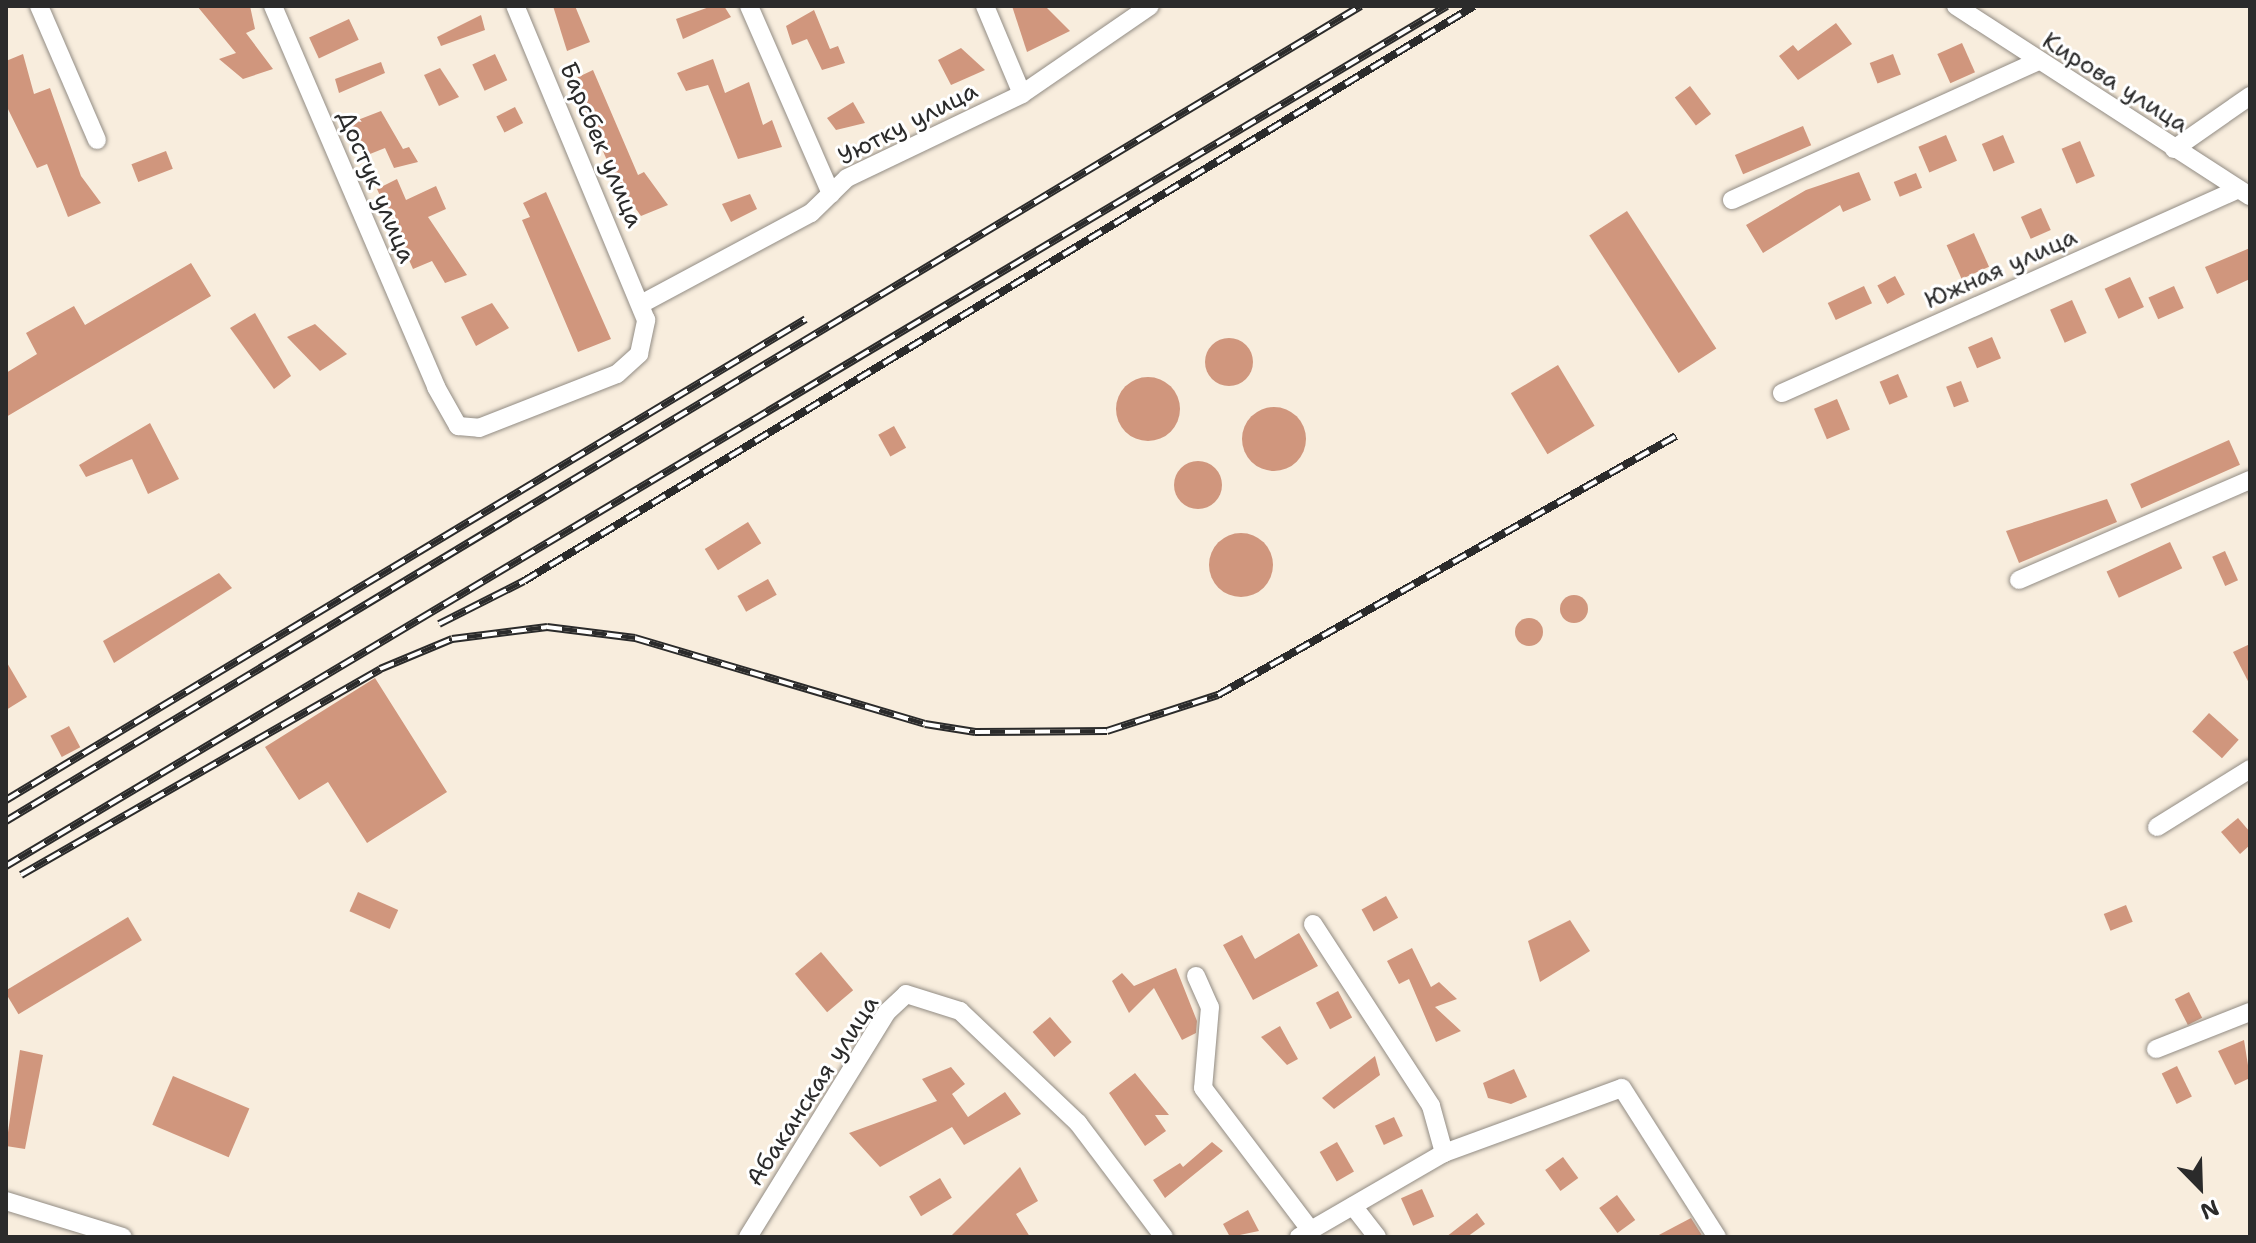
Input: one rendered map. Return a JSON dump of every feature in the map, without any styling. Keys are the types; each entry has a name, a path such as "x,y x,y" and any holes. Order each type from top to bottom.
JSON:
{"street":[{"path":"39,6 97,140"},
{"name":"Достук улица","path":"273,6 436,387 458,426 508,419 617,374 639,354 643,303"},
{"name":"Барсбек улица","path":"515,6 643,303"},
{"path":"749,6 831,194"},
{"path":"985,6 1022,94"},
{"name":"Уютку улица","path":"643,303 811,213 847,178 1022,94 1150,6"},
{"name":"Кирова улица","path":"1956,6 2036,62 2244,192"},
{"path":"1732,200 2036,62"},
{"path":"2174,149 2250,96"},
{"name":"Южная улица","path":"1782,393 2244,192"},
{"path":"2019,580 2250,480"},
{"path":"2157,827 2250,769"},
{"path":"1313,924 1431,1106 1444,1153"},
{"path":"1196,976 1210,1007 1203,1088 1305,1234 1444,1153 1622,1088 1717,1237"},
{"name":"Абаканская улица","path":"748,1237 887,1012 906,994 960,1011 1078,1123 1164,1237"},
{"path":"2156,1049 2250,1012"},
{"path":"6,1201 123,1237"},
{"path":"1353,1206 1377,1237"}],"building":[{"path":"197,6 250,6 255,29 246,33 273,69 243,79 219,59 236,53"},
{"path":"553,6 575,6 590,42 567,51"},
{"path":"712,6 724,6 731,17 683,39 676,19"},
{"path":"1012,6 1045,6 1070,31 1027,52"},
{"path":"814,10 830,49 838,46 845,63 822,70 807,39 792,45 786,26"},
{"path":"481,15 485,30 441,46 437,37"},
{"path":"349,19 359,40 319,58 309,38"},
{"path":"1836,23 1852,44 1798,80 1779,56 1793,45 1798,51"},
{"path":"1962,43 1975,72 1950,83 1937,54"},
{"path":"961,48 985,70 951,85 938,60"},
{"path":"23,54 34,94 50,88 81,176 101,203 68,217 47,164 37,168 6,105 6,61"},
{"path":"495,54 507,80 485,91 472,65"},
{"path":"1893,54 1901,75 1878,83 1870,63"},
{"path":"713,59 725,93 749,82 763,125 772,120 782,147 738,159 708,85 686,91 677,73"},
{"path":"381,62 385,73 339,93 335,79"},
{"path":"440,68 459,97 439,106 424,75"},
{"path":"593,70 638,175 644,172 668,205 641,216 616,181 572,80"},
{"path":"1690,86 1711,114 1696,125 1675,97"},
{"path":"853,102 865,123 836,130 827,118"},
{"path":"515,107 523,123 504,133 496,117"},
{"path":"381,111 403,149 409,147 418,162 394,168 385,148 365,156 350,123"},
{"path":"1803,126 1811,145 1743,174 1735,155"},
{"path":"1946,135 1957,161 1929,172 1918,147"},
{"path":"2003,135 2015,163 1994,172 1982,144"},
{"path":"2080,141 2095,176 2076,184 2062,149"},
{"path":"166,151 173,169 138,182 131,164"},
{"path":"1859,172 1871,200 1843,212 1840,205 1763,253 1746,225 1806,190"},
{"path":"1916,173 1922,188 1900,197 1894,182"},
{"path":"397,179 406,200 436,186 446,209 428,217 467,275 445,283 432,261 413,269 377,189"},
{"path":"546,192 611,339 578,352 522,220 530,217 523,203"},
{"path":"750,194 757,209 731,222 722,204"},
{"path":"2041,208 2051,230 2031,239 2021,217"},
{"path":"1627,211 1716,349 1679,373 1589,236"},
{"path":"1974,233 1989,267 1962,279 1947,245"},
{"path":"2250,248 2250,279 2217,294 2205,267"},
{"path":"191,263 211,296 6,417 6,373 37,354 26,333 74,306 85,325"},
{"path":"1895,276 1905,295 1887,304 1877,285"},
{"path":"2130,277 2144,307 2119,319 2105,289"},
{"path":"1864,286 1872,303 1836,320 1828,303"},
{"path":"2174,286 2184,308 2158,319 2148,297"},
{"path":"2072,300 2087,333 2065,343 2050,310"},
{"path":"492,303 509,328 476,346 461,317"},
{"path":"255,313 291,376 274,389 230,328"},
{"path":"315,324 347,354 320,371 287,337"},
{"path":"1992,337 2001,358 1977,368 1968,347"},
{"path":"1229,338 1246,345 1253,362 1246,379 1229,386 1212,379 1205,362 1212,345"},
{"path":"1558,365 1595,426 1547,454 1511,393"},
{"path":"1898,374 1908,397 1889,405 1880,382"},
{"path":"1148,377 1166,383 1174,391 1180,409 1174,427 1166,435 1148,441 1130,435 1122,427 1116,409 1122,391 1130,383"},
{"path":"1961,381 1969,402 1954,407 1946,387"},
{"path":"1837,399 1850,429 1827,439 1814,409"},
{"path":"1274,407 1292,413 1300,421 1306,439 1300,457 1292,465 1274,471 1256,465 1248,457 1242,439 1248,421 1256,413"},
{"path":"150,423 179,479 148,494 132,459 86,477 79,465"},
{"path":"894,426 906,448 890,457 878,435"},
{"path":"2229,440 2240,465 2141,509 2130,484"},
{"path":"1198,461 1215,468 1222,485 1215,502 1198,509 1181,502 1174,485 1181,468"},
{"path":"2107,499 2117,522 2019,563 2006,531"},
{"path":"748,522 761,543 718,570 705,549"},
{"path":"1241,533 1259,539 1267,547 1273,565 1267,583 1259,591 1241,597 1223,591 1215,583 1209,565 1215,547 1223,539"},
{"path":"2170,542 2182,568 2119,598 2107,572"},
{"path":"2225,551 2238,580 2225,586 2212,557"},
{"path":"219,573 232,588 114,663 103,641"},
{"path":"768,579 777,595 746,612 737,596"},
{"path":"1574,595 1584,599 1588,609 1584,619 1574,623 1564,619 1560,609 1564,599"},
{"path":"1529,618 1539,622 1543,632 1539,642 1529,646 1519,642 1515,632 1519,622"},
{"path":"2250,644 2250,685 2233,652"},
{"path":"6,661 27,697 6,710"},
{"path":"375,678 447,792 367,843 328,782 299,800 265,747"},
{"path":"2209,713 2239,740 2222,758 2192,732"},
{"path":"69,726 80,747 62,757 50,736"},
{"path":"2238,818 2250,832 2250,845 2240,854 2221,832"},
{"path":"358,892 398,910 390,929 349,911"},
{"path":"1386,896 1398,918 1374,931 1362,910"},
{"path":"2126,905 2133,922 2110,931 2104,914"},
{"path":"128,917 142,940 18,1014 6,990"},
{"path":"1570,920 1590,951 1540,982 1528,941"},
{"path":"1299,933 1318,966 1253,1000 1223,945 1242,935 1255,959"},
{"path":"1412,948 1431,987 1439,982 1457,999 1435,1007 1461,1031 1436,1042 1409,979 1399,984 1387,961"},
{"path":"821,952 853,990 827,1012 795,974"},
{"path":"1176,968 1197,1021 1196,1033 1182,1040 1154,988 1129,1013 1112,981 1122,973 1134,986"},
{"path":"1338,991 1352,1017 1330,1029 1316,1003"},
{"path":"2189,992 2202,1018 2188,1025 2175,999"},
{"path":"1050,1017 1072,1042 1054,1057 1033,1032"},
{"path":"1280,1026 1298,1059 1287,1065 1261,1037"},
{"path":"2244,1040 2250,1078 2235,1085 2218,1051"},
{"path":"20,1050 43,1055 25,1149 6,1146"},
{"path":"1375,1056 1380,1075 1334,1109 1322,1098"},
{"path":"2177,1066 2192,1097 2177,1104 2162,1073"},
{"path":"951,1067 965,1084 952,1094 968,1117 1005,1092 1021,1114 964,1145 952,1127 880,1167 849,1133 937,1101 922,1079"},
{"path":"1514,1069 1527,1097 1511,1104 1488,1098 1483,1083"},
{"path":"1135,1073 1169,1115 1155,1115 1166,1131 1145,1146 1109,1093"},
{"path":"173,1076 249,1108 229,1157 152,1125"},
{"path":"1394,1117 1403,1136 1384,1145 1375,1126"},
{"path":"1212,1142 1223,1151 1165,1198 1153,1180 1180,1163 1183,1167"},
{"path":"1337,1142 1354,1171 1337,1181 1320,1152"},
{"path":"1563,1157 1578,1178 1560,1191 1545,1170"},
{"path":"1020,1167 1038,1201 1016,1214 1030,1237 950,1237"},
{"path":"940,1178 952,1198 921,1216 909,1197"},
{"path":"1422,1189 1434,1216 1413,1226 1401,1198"},
{"path":"1617,1195 1635,1220 1617,1233 1599,1208"},
{"path":"1248,1210 1259,1231 1230,1237 1223,1224"},
{"path":"1477,1213 1485,1224 1467,1237 1446,1237"},
{"path":"1691,1218 1703,1237 1655,1237"}],"railway":[{"path":"6,821 1361,6"},
{"path":"6,866 1447,6"},
{"path":"439,624 524,581 1474,6"},
{"path":"6,800 806,319"},
{"path":"21,875 380,669 452,639 547,627 635,638 925,724 975,732 1107,731 1218,695 1676,436"}]}
